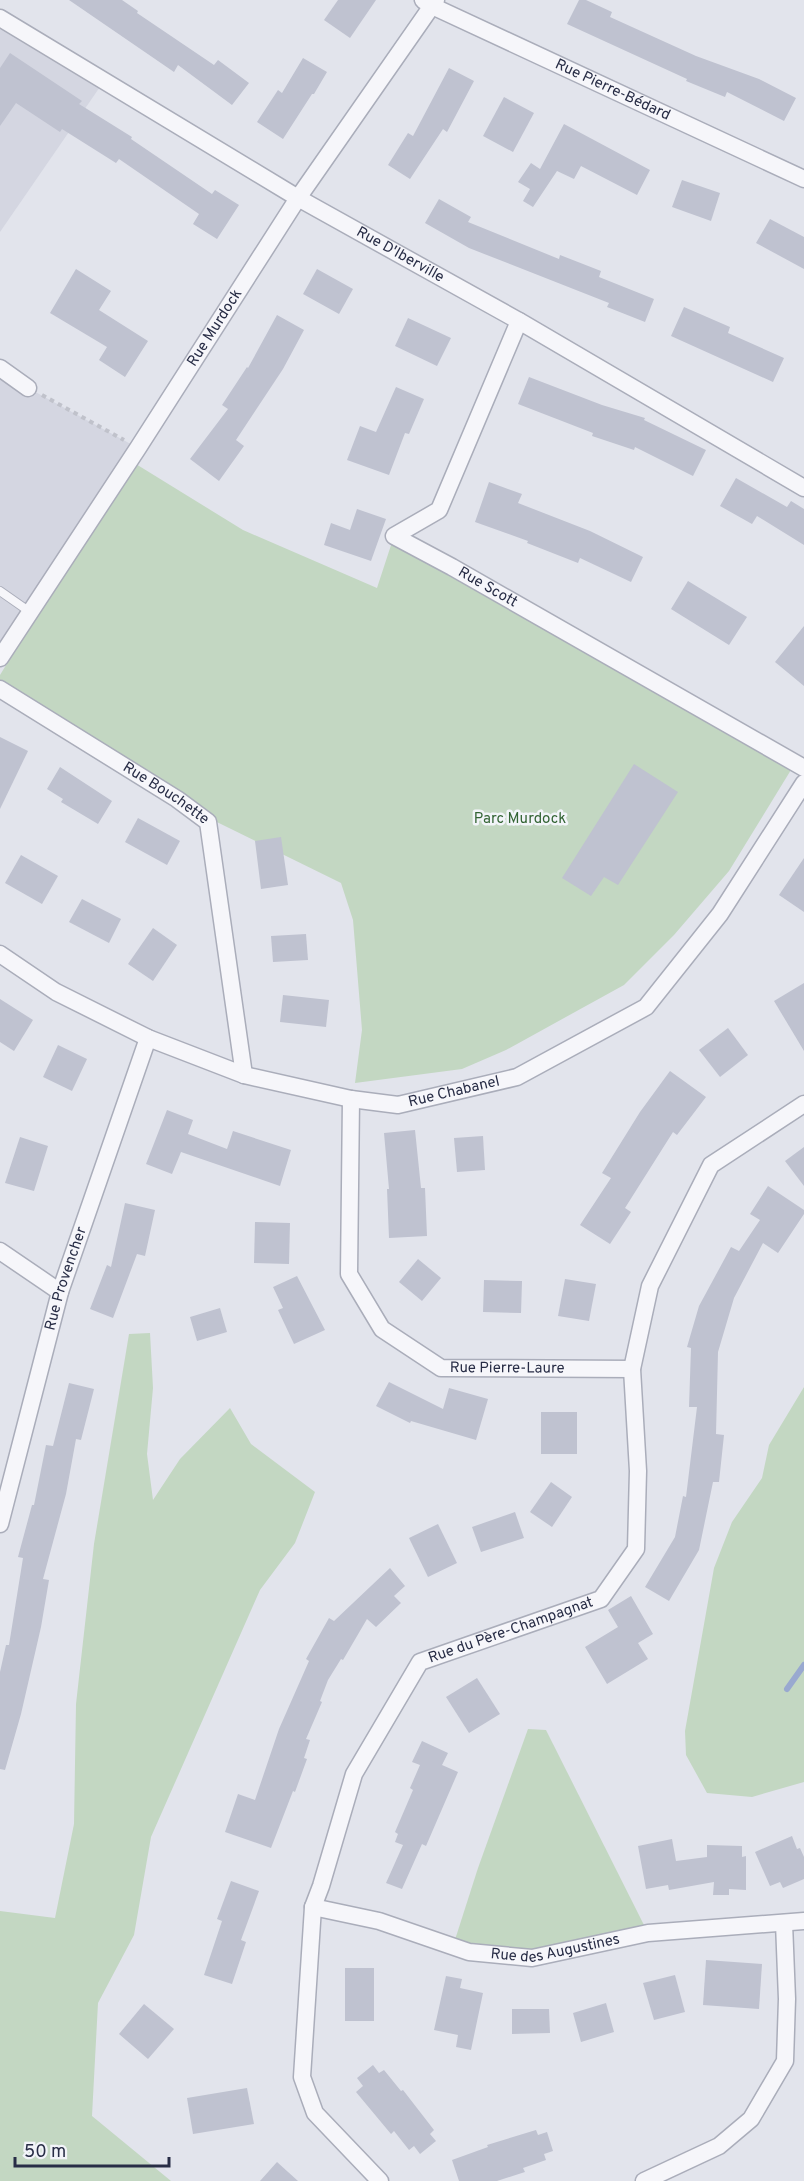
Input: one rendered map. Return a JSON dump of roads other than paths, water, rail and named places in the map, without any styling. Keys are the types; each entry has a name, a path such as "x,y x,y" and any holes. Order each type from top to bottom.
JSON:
{"street":[{"name":"Rue Pierre-Bédard","path":"430,2 804,179"},
{"name":"Rue Murdock","path":"1,656 298,198 430,2"},
{"name":"Rue D'Iberville","path":"0,18 298,198 519,321 804,488"},
{"name":"Rue Scott","path":"519,321 439,510 394,536 804,768"},
{"path":"0,368 28,388"},
{"name":"Rue Bouchette","path":"0,689 177,799 208,822 244,1075"},
{"name":"Rue Chabanel","path":"0,954 56,992 147,1038 244,1075 351,1099 398,1105 517,1077 646,1007 720,914 804,783"},
{"name":"Rue Provencher","path":"0,1524 60,1292 147,1038"},
{"name":"Rue Pierre-Laure","path":"351,1099 349,1274 382,1329 441,1368 632,1369"},
{"name":"Rue du Père-Champagnat","path":"380,2181 315,2113 302,2077 313,1907 354,1773 420,1662 601,1599 636,1549 638,1471 632,1369 650,1286 711,1165 804,1104"},
{"path":"0,1251 60,1292"},
{"name":"Rue des Augustines","path":"313,1907 380,1921 469,1952 532,1958 648,1933 804,1920"},
{"path":"644,2181 719,2146 751,2119 785,2061 784,1923"}],"lane":[{"path":"0,591 30,612"}],"waterway":[{"path":"787,1689 804,1665"}],"park label":[{"name":"Parc Murdock","path":"520,819"}]}
